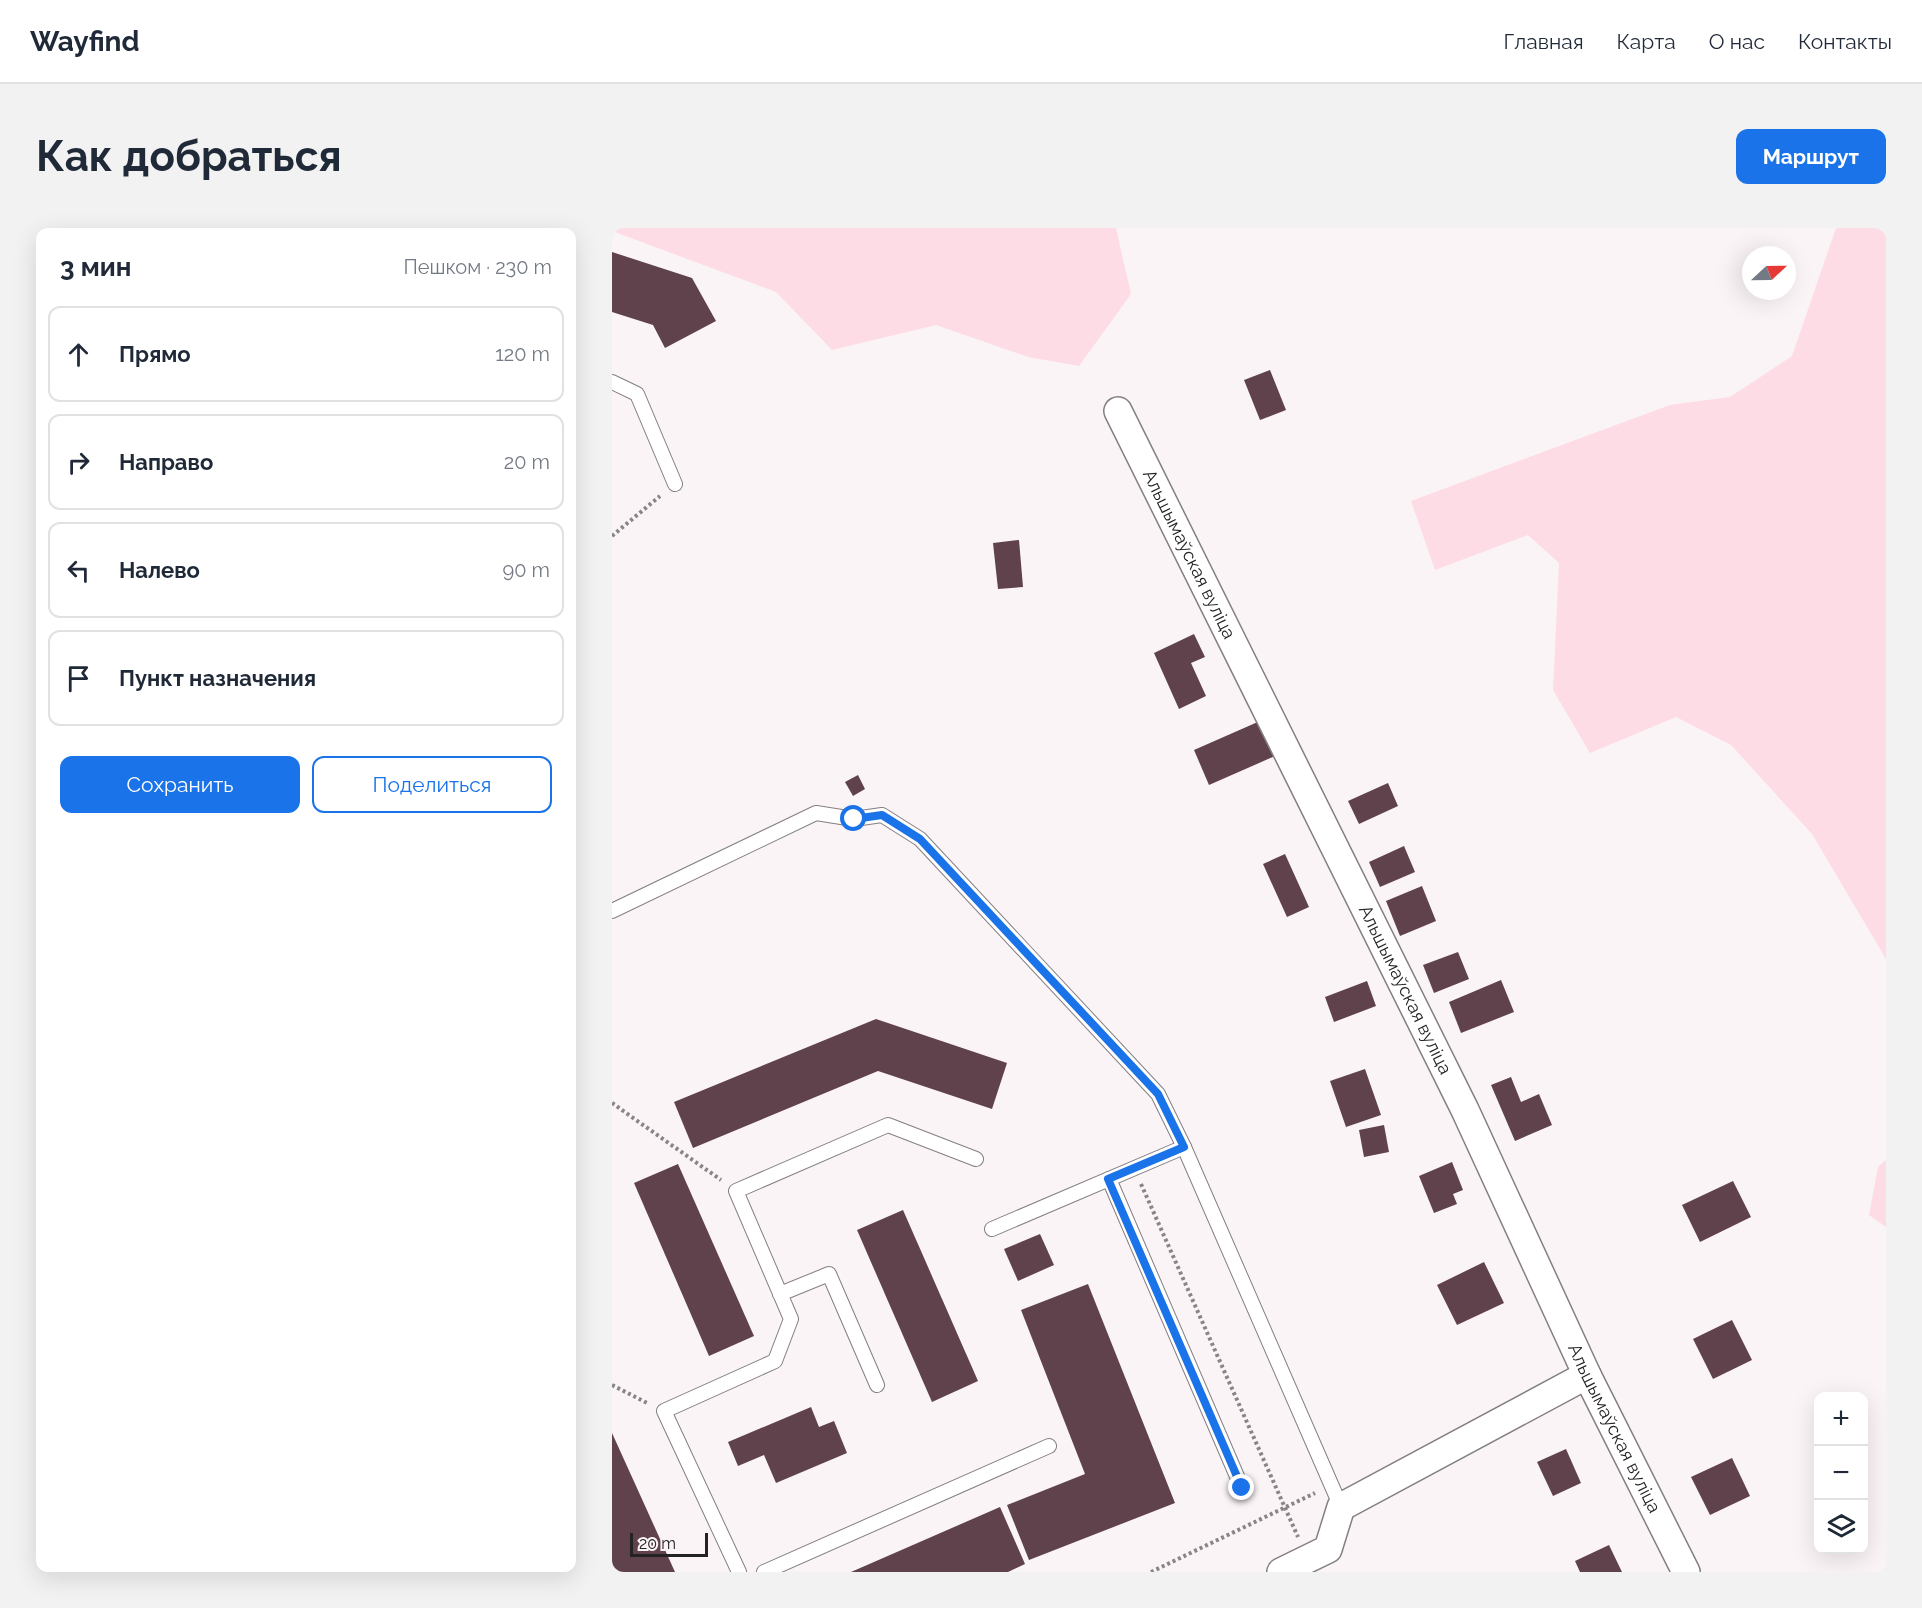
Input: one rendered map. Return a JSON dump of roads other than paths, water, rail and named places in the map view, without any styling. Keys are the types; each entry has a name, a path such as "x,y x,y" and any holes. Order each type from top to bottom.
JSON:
{"street":[{"name":"Альшымаўская вуліца","path":"1118,411 1465,1110 1587,1375 1686,1572"},
{"path":"1281,1572 1328,1550 1336,1496 1587,1375"}],"lane":[{"path":"612,382 637,394 675,484"},
{"path":"612,911 816,813 854,819 882,815 920,839 1158,1094 1184,1147 1336,1496"},
{"path":"740,1572 664,1411 776,1361 791,1319 736,1191 888,1125 976,1159"},
{"path":"992,1229 1184,1147"},
{"path":"1108,1179 1242,1488"},
{"path":"780,1294 829,1274 877,1385"},
{"path":"764,1572 1049,1446"}]}
